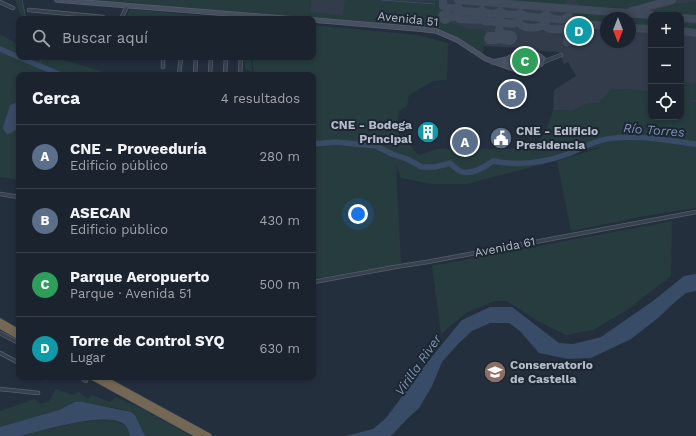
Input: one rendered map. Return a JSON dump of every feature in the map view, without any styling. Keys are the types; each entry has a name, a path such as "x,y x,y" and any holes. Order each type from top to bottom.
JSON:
{"highway":[{"path":"0,321 16,330"},
{"path":"0,326 16,335"},
{"path":"97,380 199,436"},
{"path":"107,380 209,436"}],"main road":[{"path":"57,0 255,16"},
{"name":"Avenida 51","path":"316,20 436,31 457,40 493,62 514,70 528,70 537,67 543,62"},
{"path":"493,62 508,59 515,54 541,56 543,62"},
{"path":"508,59 508,67"}],"street":[{"path":"0,2 13,8"},
{"path":"121,16 126,6"},
{"path":"30,10 85,16"},
{"name":"Avenida 51","path":"543,62 561,55"},
{"path":"163,60 163,67"},
{"path":"179,72 180,60"},
{"path":"195,72 196,60"},
{"path":"210,72 211,60"},
{"path":"225,72 226,60"},
{"path":"240,72 241,60"},
{"path":"0,194 16,197"},
{"name":"Avenida 61","path":"316,281 696,212"},
{"path":"0,333 16,342"},
{"path":"0,353 16,361"},
{"path":"0,389 38,392"}],"shaded area":[{"path":"93,0 696,0 696,103 684,100 684,12 648,12 648,92 612,89 599,103 588,103 572,111 553,110 554,90 576,76 568,62 564,64 559,52 484,46 445,29 168,3"}],"green space":[{"path":"15,0 21,0 25,16 21,16"},
{"path":"73,0 311,0 310,12 343,15 345,0 440,1 438,21 449,22 468,29 485,30 483,54 444,31 409,26 316,19 316,16 281,16 141,5 131,2 122,4"},
{"path":"502,0 567,0 564,4 561,4"},
{"path":"576,0 657,0 638,6 600,8 580,6"},
{"path":"696,2 696,15 684,14 684,12 652,11 675,4"},
{"path":"130,9 208,16 126,16"},
{"path":"574,12 600,14 600,23 573,21"},
{"path":"636,18 648,19 648,27 636,26"},
{"path":"684,21 696,22 696,30 684,29"},
{"path":"316,25 417,35 448,43 447,80 433,81 409,95 407,106 399,111 397,123 400,138 410,145 419,155 437,149 523,149 531,146 541,138 553,110 572,111 588,103 599,103 612,89 631,89 648,92 648,120 684,120 684,82 696,83 696,100 686,100 696,103 696,208 645,216 571,231 557,161 603,147 583,150 544,164 467,184 432,184 401,178 396,165 401,264 316,278 316,72 254,72 252,60 316,60"},
{"path":"0,34 16,43 16,60 64,60 103,72 16,72 16,180 0,177"},
{"path":"516,57 539,57 541,60 534,65 526,67 518,67 511,64 510,61"},
{"path":"244,60 251,60 252,72 245,69"},
{"path":"672,221 671,276 627,310 593,330 566,335 536,320 507,301 495,301 466,313 441,334 432,266"},
{"path":"56,389 73,395 79,392 88,399 92,395 110,402 116,397 139,407 191,436 145,436 135,415 121,409 83,402 0,427 0,411 35,399 41,404 49,401"},
{"path":"110,420 123,424 127,428 130,436 17,436 80,422"}],"water":[{"path":"16,103 16,130 7,134 3,129 10,105"},
{"path":"696,274 696,291 686,293 658,318 631,339 591,358 568,359 539,353 520,331 509,323 490,323 472,331 442,362 432,386 419,408 393,434 390,436 346,436 373,429 386,418 430,359 462,320 490,307 512,307 559,343 573,344 601,337 653,301 684,276"},
{"path":"75,402 83,402 131,412 135,415 145,436 130,436 126,426 120,422 98,420 84,421 19,436 0,436 0,427 59,410"}],"waterway":[{"path":"22,0 25,16"},
{"path":"381,0 434,4"},
{"name":"Río Torres","path":"0,49 16,56"},
{"name":"Río Torres","path":"26,60 54,72"},
{"path":"37,65 42,60"},
{"name":"Río Torres","path":"316,144 336,142 376,146 422,167 435,167 450,163 460,171 464,172 473,172 493,161 502,163 530,163 549,160 602,140 624,137 696,144"}],"taxiway":[{"path":"458,0 648,15"},
{"path":"632,11 672,0"},
{"path":"448,8 455,9 458,7 462,11 479,12 482,10 491,14 500,11 510,15 520,13 525,16 541,18 546,14 550,18 560,20 569,16"},
{"path":"445,14 448,17 445,20 442,17 445,14"},
{"path":"448,17 457,15 459,19 478,20 481,18 484,21 497,22 500,20 510,24 519,21 521,25 528,28 538,27 545,24"},
{"path":"499,31 503,34 512,35 512,40 510,41 499,38 500,17"},
{"path":"684,18 696,19"},
{"path":"545,20 546,27 550,29 564,29 568,26"},
{"path":"575,23 600,25"},
{"path":"567,42 569,25"},
{"path":"636,28 648,29"},
{"path":"684,31 696,33"},
{"path":"499,33 497,36 489,36 488,38 489,40 496,40 499,38"}],"place":[{"name":"Torre de Control SYQ","path":"579,31"},
{"name":"Parque Aeropuerto","path":"525,61"},
{"name":"ASECAN","path":"512,94"},
{"name":"CNE - Bodega Principal","path":"428,132"},
{"name":"CNE - Edificio Presidencia","path":"501,138"},
{"name":"CNE - Proveeduría","path":"465,142"},
{"name":"Conservatorio de Castella","path":"495,372"}],"water label":[{"name":"Virilla River","path":"418,365"}]}
